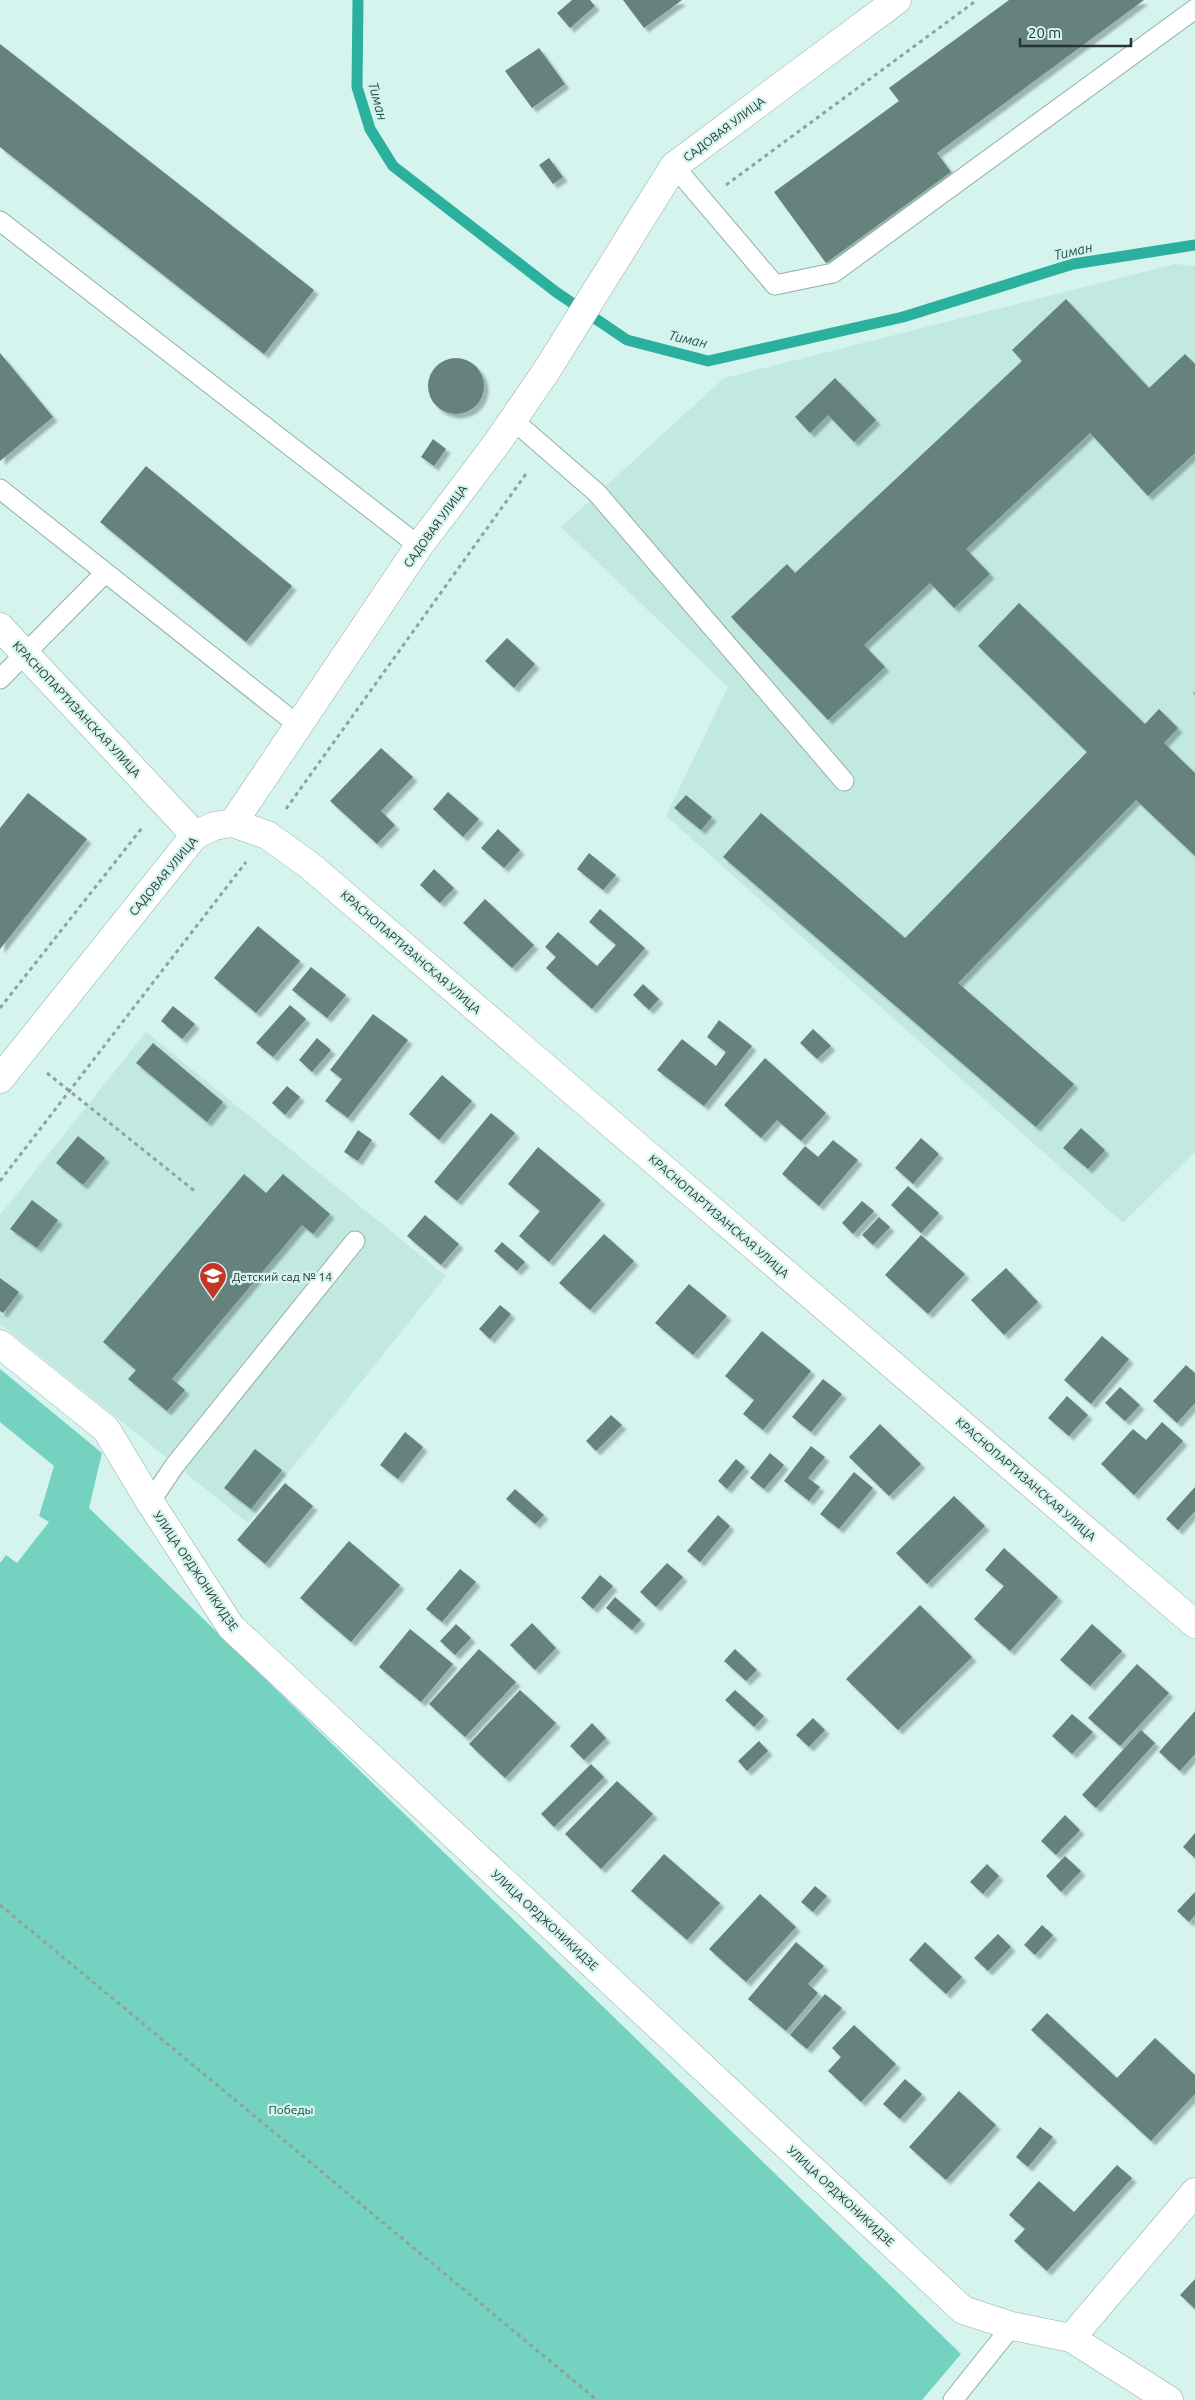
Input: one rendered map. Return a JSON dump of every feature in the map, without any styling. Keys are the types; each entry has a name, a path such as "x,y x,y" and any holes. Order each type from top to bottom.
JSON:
{"street":[{"name":"САДОВАЯ УЛИЦА","path":"0,1079 196,835 214,826 233,823 418,546 497,443 547,370 595,296 674,166 897,0"},
{"name":"КРАСНОПАРТИЗАНСКАЯ УЛИЦА","path":"0,627 196,835"},
{"name":"КРАСНОПАРТИЗАНСКАЯ УЛИЦА","path":"233,823 268,835 309,865 1195,1624"},
{"name":"УЛИЦА ОРДЖОНИКИДЗЕ","path":"0,1344 106,1428 150,1502 231,1627 963,2310 1012,2326 1071,2338 1169,2400"},
{"path":"1071,2338 1195,2192"}],"lane":[{"path":"674,166 775,286 833,273 1195,9"},
{"path":"0,221 418,546"},
{"path":"513,420 597,493 844,781"},
{"path":"0,489 298,725"},
{"path":"0,679 105,572"},
{"path":"150,1502 175,1465 354,1241"},
{"path":"953,2400 1012,2326"}],"path":[{"path":"704,201 977,0"},
{"path":"0,1182 268,835 529,470 497,443"},
{"path":"0,1008 142,828 135,821"},
{"path":"69,1091 196,1192"},
{"path":"0,1905 597,2400"}],"shaded area":[{"path":"1175,264 1195,266 1195,1152 1123,1223 666,816 728,687 561,527 724,378"},
{"name":"Детский сад № 14","path":"146,1032 446,1276 248,1523 0,1324 0,1215"}],"green space":[{"name":"Победы","path":"0,1369 102,1453 89,1508 961,2354 922,2400 0,2400 0,1563 6,1555 17,1563 49,1522 39,1516 54,1466 0,1422"}],"building":[{"path":"572,0 590,0 595,6 570,28 557,13"},
{"path":"623,0 682,0 644,28"},
{"path":"1009,0 1144,0 937,153 951,172 826,263 774,192 899,101 889,88"},
{"path":"0,44 314,290 264,354 0,147"},
{"path":"539,48 565,84 532,108 505,71"},
{"path":"549,158 563,177 553,184 539,165"},
{"path":"1066,299 1149,388 1185,354 1195,364 1195,453 1148,496 1090,433 966,549 990,574 954,608 930,583 864,645 885,667 828,720 731,617 787,564 795,573 1022,361 1012,350"},
{"path":"0,353 53,417 0,461"},
{"path":"456,358 476,366 484,386 476,406 456,414 436,406 428,386 436,366"},
{"path":"835,378 876,420 854,442 828,415 810,433 795,417"},
{"path":"433,439 446,449 434,466 421,457"},
{"path":"146,466 292,586 246,642 100,522"},
{"path":"1019,603 1145,724 1159,709 1178,728 1164,743 1195,773 1195,856 1136,800 958,983 1074,1084 1036,1127 723,857 761,813 905,938 1087,752 978,646"},
{"path":"507,638 535,664 514,688 485,661"},
{"path":"381,748 413,777 381,811 395,825 377,844 330,801"},
{"path":"448,792 479,819 463,837 433,809"},
{"path":"28,793 87,839 0,949 0,828"},
{"path":"686,795 712,817 701,830 674,808"},
{"path":"498,829 520,850 504,868 481,848"},
{"path":"589,853 616,875 603,890 577,869"},
{"path":"434,869 454,888 440,903 420,885"},
{"path":"485,899 534,945 512,968 463,923"},
{"path":"600,909 645,948 592,1009 546,968 556,957 545,947 558,932 597,966 616,945 589,922"},
{"path":"258,926 300,961 256,1013 214,978"},
{"path":"311,967 346,995 327,1018 292,990"},
{"path":"643,984 659,999 649,1010 633,995"},
{"path":"290,1005 306,1019 273,1057 256,1043"},
{"path":"173,1006 195,1024 182,1039 161,1021"},
{"path":"373,1014 408,1040 348,1118 325,1101 342,1079 330,1070"},
{"path":"719,1020 752,1046 704,1106 657,1070 682,1039 716,1066 726,1052 707,1037"},
{"path":"813,1029 831,1046 817,1059 800,1043"},
{"path":"317,1038 331,1050 312,1072 299,1060"},
{"path":"153,1043 223,1102 207,1122 136,1063"},
{"path":"765,1058 826,1113 801,1141 777,1120 761,1138 724,1105"},
{"path":"442,1075 472,1101 439,1140 409,1114"},
{"path":"287,1086 300,1097 285,1115 272,1103"},
{"path":"491,1113 515,1133 457,1201 434,1182"},
{"path":"1081,1128 1105,1150 1088,1169 1063,1148"},
{"path":"358,1130 372,1140 358,1161 344,1152"},
{"path":"78,1136 105,1158 83,1185 56,1163"},
{"path":"921,1138 939,1154 913,1184 895,1168"},
{"path":"833,1140 858,1160 819,1206 782,1174 805,1146 818,1157"},
{"path":"538,1147 601,1200 549,1262 519,1236 540,1211 508,1184"},
{"path":"244,1174 266,1193 283,1174 330,1214 313,1234 302,1225 172,1379 185,1390 167,1411 128,1379 136,1370 103,1342"},
{"path":"908,1186 939,1213 921,1233 891,1205"},
{"path":"32,1200 58,1220 37,1248 10,1229"},
{"path":"862,1201 874,1211 853,1234 842,1223"},
{"path":"425,1215 459,1244 441,1265 407,1236"},
{"path":"879,1217 890,1227 873,1245 862,1235"},
{"path":"604,1234 634,1261 590,1310 559,1283"},
{"path":"921,1235 965,1274 928,1314 885,1275"},
{"path":"502,1242 525,1262 517,1271 494,1251"},
{"path":"1006,1268 1038,1302 1004,1335 971,1300"},
{"path":"0,1278 19,1292 3,1313 0,1311"},
{"path":"689,1284 727,1316 693,1355 655,1323"},
{"path":"500,1305 511,1314 490,1339 479,1329"},
{"path":"762,1331 811,1371 763,1430 743,1414 754,1400 725,1376"},
{"path":"1102,1336 1129,1359 1091,1404 1064,1380"},
{"path":"1186,1365 1195,1373 1195,1403 1177,1423 1153,1401"},
{"path":"823,1379 842,1394 811,1432 792,1417"},
{"path":"1120,1387 1140,1405 1125,1421 1105,1403"},
{"path":"1067,1396 1088,1415 1069,1436 1048,1418"},
{"path":"611,1415 622,1425 596,1451 586,1441"},
{"path":"1162,1422 1183,1441 1134,1495 1101,1464 1133,1429 1146,1440"},
{"path":"880,1424 921,1464 889,1496 849,1457"},
{"path":"405,1432 423,1447 398,1479 380,1465"},
{"path":"811,1446 825,1457 808,1478 820,1487 809,1501 784,1481"},
{"path":"255,1449 282,1470 251,1509 224,1488"},
{"path":"770,1453 784,1465 764,1489 750,1478"},
{"path":"736,1459 745,1467 727,1489 718,1481"},
{"path":"854,1472 873,1488 839,1529 820,1514"},
{"path":"285,1483 313,1506 265,1564 237,1540"},
{"path":"1195,1487 1195,1511 1178,1530 1166,1519"},
{"path":"515,1489 544,1515 535,1524 506,1499"},
{"path":"954,1496 985,1526 927,1584 896,1553"},
{"path":"718,1515 730,1526 700,1562 687,1551"},
{"path":"349,1541 400,1585 351,1642 300,1598"},
{"path":"1004,1548 1058,1597 1010,1651 974,1619 1004,1586 985,1570"},
{"path":"667,1563 683,1577 656,1607 640,1592"},
{"path":"460,1569 476,1582 442,1622 426,1609"},
{"path":"600,1575 613,1586 593,1609 581,1598"},
{"path":"615,1597 641,1620 632,1630 606,1608"},
{"path":"920,1605 972,1657 898,1730 846,1679"},
{"path":"532,1623 556,1648 535,1670 510,1645"},
{"path":"456,1624 471,1638 455,1655 440,1641"},
{"path":"1092,1624 1122,1651 1090,1686 1060,1660"},
{"path":"410,1629 453,1664 421,1702 379,1667"},
{"path":"479,1649 516,1682 465,1737 429,1704"},
{"path":"735,1649 757,1670 746,1681 724,1661"},
{"path":"1137,1664 1169,1693 1120,1746 1088,1718"},
{"path":"520,1690 556,1723 505,1778 469,1744"},
{"path":"735,1690 764,1716 754,1727 725,1700"},
{"path":"1195,1711 1195,1754 1180,1771 1159,1752"},
{"path":"1072,1714 1093,1732 1072,1754 1052,1736"},
{"path":"813,1718 825,1730 809,1747 796,1735"},
{"path":"592,1723 606,1738 584,1760 570,1746"},
{"path":"1141,1730 1155,1743 1096,1808 1082,1795"},
{"path":"759,1741 768,1751 747,1771 738,1761"},
{"path":"591,1764 604,1777 554,1827 541,1814"},
{"path":"617,1781 653,1814 601,1869 565,1834"},
{"path":"1065,1815 1080,1830 1056,1855 1041,1841"},
{"path":"1195,1833 1195,1858 1183,1847"},
{"path":"664,1854 720,1903 687,1940 631,1891"},
{"path":"1065,1856 1081,1871 1061,1892 1046,1876"},
{"path":"987,1864 999,1876 983,1894 970,1882"},
{"path":"815,1886 827,1896 813,1912 801,1902"},
{"path":"1195,1892 1195,1915 1189,1922 1177,1911"},
{"path":"760,1894 796,1927 746,1982 709,1949"},
{"path":"1042,1925 1053,1935 1035,1955 1024,1945"},
{"path":"998,1934 1011,1947 988,1971 974,1958"},
{"path":"796,1942 824,1966 808,1984 818,1993 786,2031 748,1999"},
{"path":"925,1942 962,1977 946,1994 909,1960"},
{"path":"825,1994 842,2008 807,2049 790,2035"},
{"path":"1047,2013 1117,2078 1155,2038 1195,2075 1195,2094 1151,2141 1031,2030"},
{"path":"854,2025 896,2064 861,2102 828,2071 841,2057 832,2048"},
{"path":"905,2079 922,2094 900,2119 883,2104"},
{"path":"959,2091 996,2125 946,2180 909,2147"},
{"path":"1040,2127 1053,2137 1028,2167 1016,2157"},
{"path":"1117,2165 1132,2178 1047,2271 1014,2241 1025,2229 1009,2215 1039,2181 1074,2212"},
{"path":"1195,2279 1195,2309 1180,2295"}],"waterway":[{"name":"Тиман","path":"358,0 357,87 370,129 393,166 556,292 627,340 708,361 903,317 1073,264 1195,245"}],"place":[{"name":"Детский сад № 14","path":"213,1300"}]}
